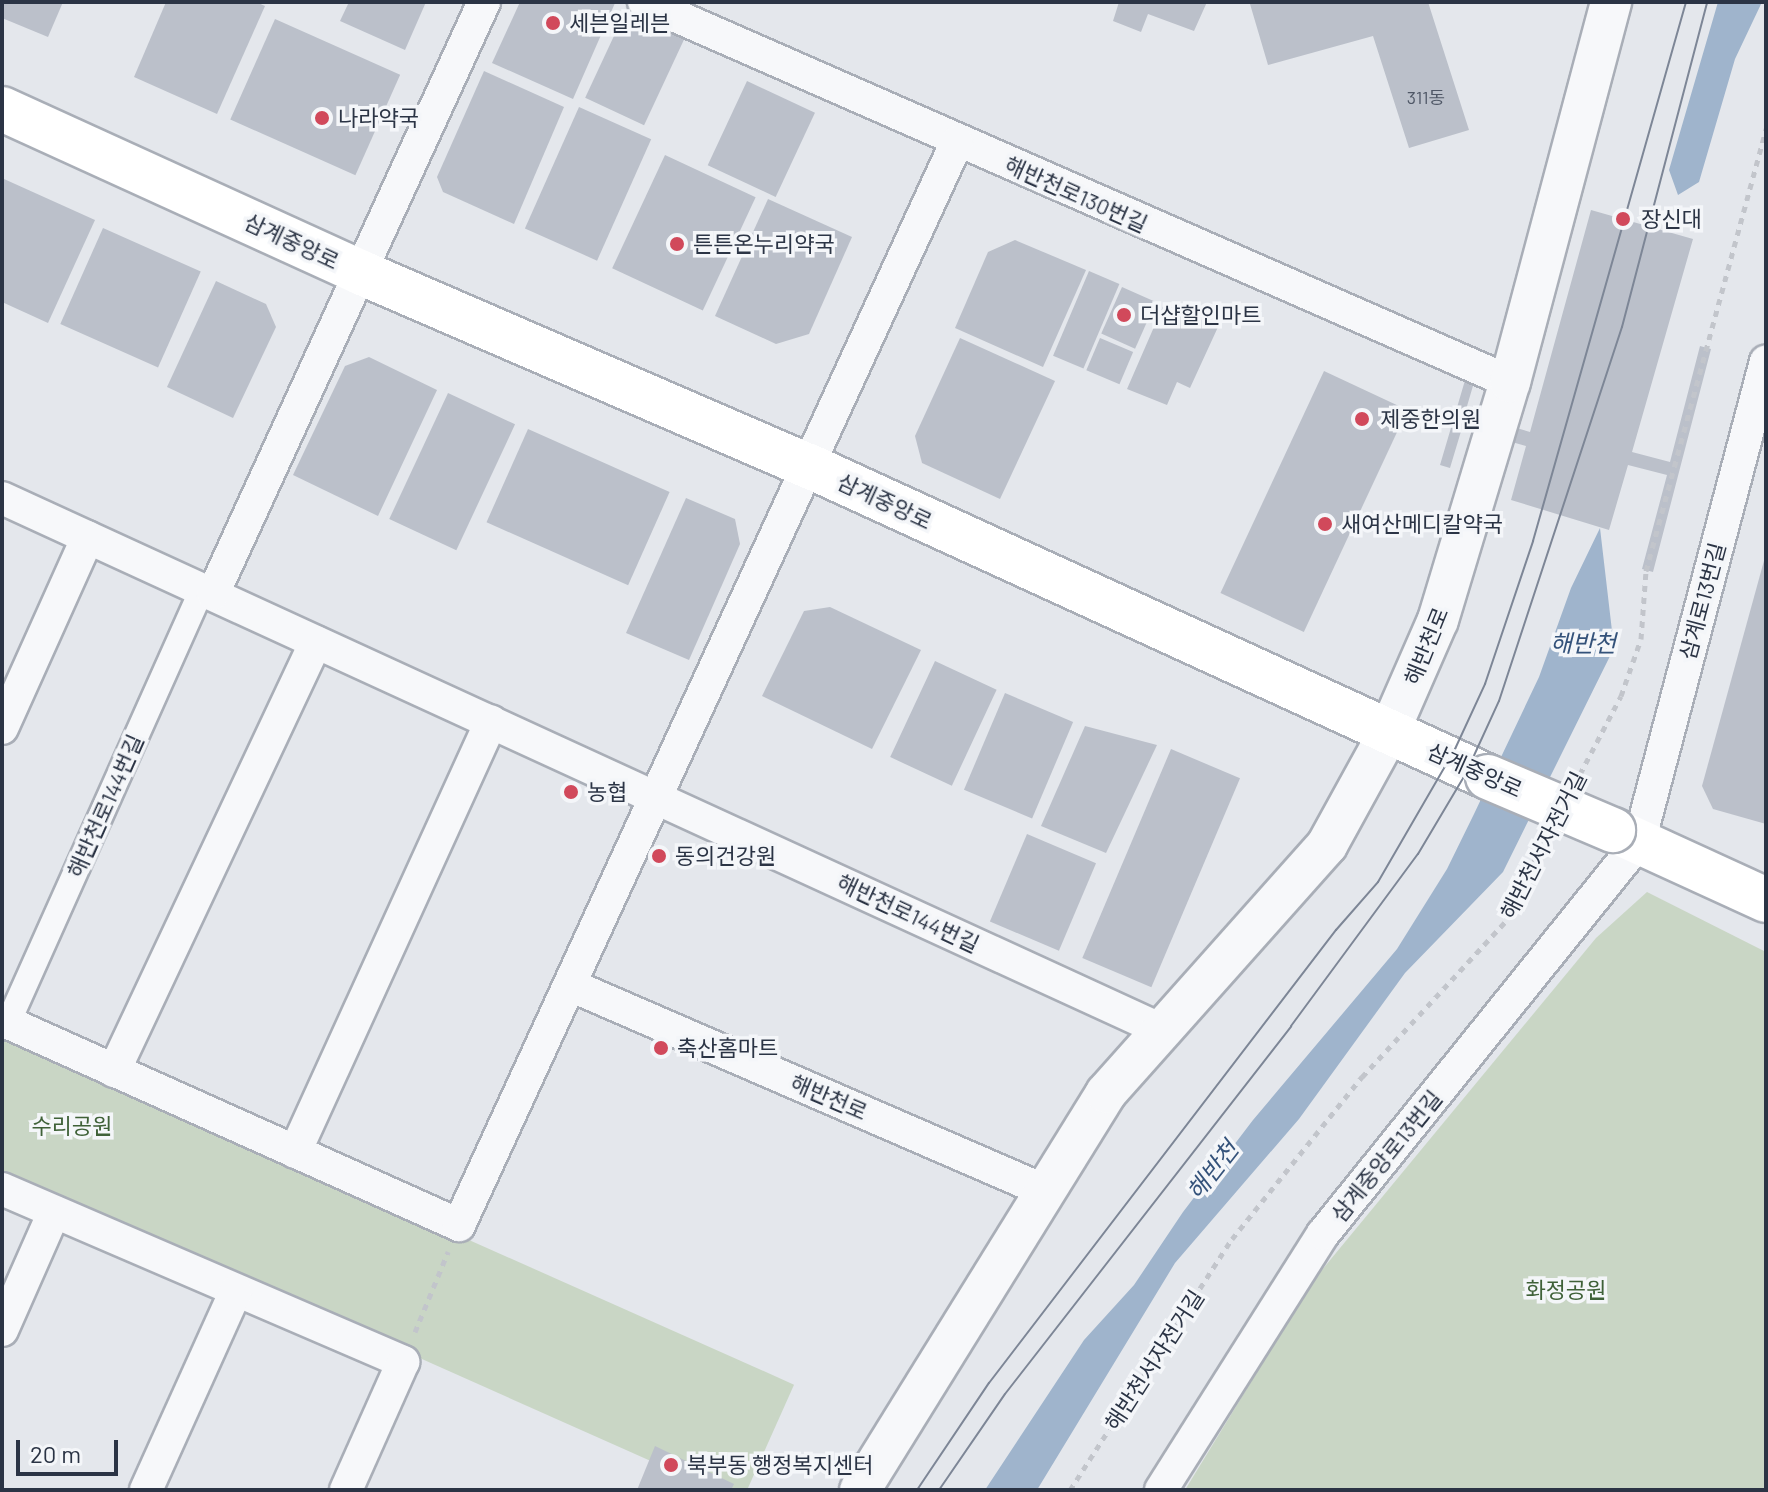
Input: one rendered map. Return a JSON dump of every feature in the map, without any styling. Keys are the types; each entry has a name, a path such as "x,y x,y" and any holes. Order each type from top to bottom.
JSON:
{"main road":[{"name":"삼계중앙로","path":"2,109 362,273 809,466 1488,777 1766,900"}],"street":[{"path":"208,592 362,273 484,2"},
{"name":"해반천로130번길","path":"644,2 957,142 1510,382"},
{"name":"해반천로","path":"860,1490 927,1386 1043,1190 1106,1093 1327,845 1389,732 1438,620 1510,382 1611,2"},
{"path":"5,1022 459,1225 957,142"},
{"name":"삼계로13번길","path":"1626,836 1766,361"},
{"name":"해반천로144번길","path":"2,498 1162,1030"},
{"path":"2,728 88,537"},
{"name":"해반천로144번길","path":"5,1022 208,592"},
{"path":"114,1071 316,642"},
{"path":"295,1152 491,722"},
{"name":"삼계중앙로13번길","path":"1161,1490 1323,1234 1626,836"},
{"name":"해반천로","path":"570,985 1043,1190"},
{"path":"2,1189 403,1362 346,1490"},
{"path":"2,1330 54,1212"},
{"path":"146,1490 236,1291"}],"path":[{"name":"해반천서자전거길","path":"1573,787 1621,696 1641,639 1646,571 1766,128"},
{"name":"해반천서자전거길","path":"1070,1490 1232,1239 1362,1077 1508,919 1545,838"},
{"path":"403,1362 459,1225"}],"green space":[{"name":"화정공원","path":"1647,892 1766,952 1766,1490 1185,1490 1312,1282 1596,938"},
{"name":"수리공원","path":"2,1032 794,1385 747,1490 716,1490 2,1172"}],"water":[{"path":"1718,2 1762,2 1735,59 1699,182 1678,195 1669,170"},
{"name":"해반천","path":"1600,528 1614,648 1503,872 1405,973 1299,1119 1175,1263 1037,1490 985,1490 1084,1340 1134,1285 1183,1212 1253,1120 1397,949 1447,869 1474,814 1539,677 1571,588"}],"building":[{"path":"2,2 63,2 48,37 2,18"},
{"path":"166,2 256,2 265,6 217,114 134,77"},
{"path":"349,2 426,2 405,50 340,21"},
{"path":"520,2 615,3 573,99 492,63"},
{"path":"1119,2 1207,2 1194,31 1148,14 1141,32 1113,21"},
{"path":"1428,2 1469,130 1409,148 1373,36 1268,65 1250,4"},
{"path":"627,8 686,35 644,125 585,98"},
{"path":"275,19 400,75 355,175 230,119"},
{"path":"484,71 564,107 514,224 443,192 437,177"},
{"path":"747,81 815,113 776,197 708,165"},
{"path":"579,107 651,139 597,261 525,229"},
{"path":"665,155 756,197 703,311 612,268"},
{"path":"4,179 95,220 48,323 2,302"},
{"path":"768,199 852,237 809,334 776,344 715,316"},
{"name":"장신대","path":"1591,210 1693,239 1632,452 1670,462 1700,346 1711,349 1653,572 1642,569 1667,475 1628,465 1609,530 1511,500 1526,446 1462,428 1450,468 1440,465 1471,360 1480,362 1465,413 1530,432"},
{"path":"103,228 201,272 158,367 60,324"},
{"path":"1015,240 1086,270 1043,367 955,328 988,252"},
{"path":"1089,271 1119,284 1083,369 1053,356"},
{"path":"216,281 266,304 276,327 233,418 167,387"},
{"path":"1122,287 1156,302 1135,349 1101,334"},
{"path":"1164,304 1218,327 1190,388 1177,382 1167,405 1127,389"},
{"path":"960,338 1055,381 1000,499 922,463 915,436"},
{"path":"1100,338 1133,352 1119,384 1086,370"},
{"path":"369,357 437,390 378,516 293,475 345,366"},
{"path":"1324,371 1407,410 1304,632 1220,593"},
{"path":"448,393 515,424 456,550 389,519"},
{"path":"528,429 670,492 628,585 487,522"},
{"path":"686,498 735,519 740,544 689,660 626,633"},
{"path":"1765,557 1766,824 1713,809 1702,786"},
{"path":"830,607 921,650 872,749 762,696 804,611"},
{"path":"935,661 997,690 952,786 890,757"},
{"path":"1005,693 1073,722 1032,819 964,790"},
{"path":"1085,726 1157,745 1106,853 1041,826"},
{"path":"1171,749 1240,778 1151,987 1082,958"},
{"path":"1027,834 1096,863 1059,951 990,921"},
{"name":"북부동 행정복지센터","path":"655,1446 734,1484 731,1490 637,1490"}],"tram line":[{"path":"917,1490 989,1383 1336,930 1378,882 1455,749 1485,684 1533,541 1686,2"},
{"path":"939,1490 1005,1394 1291,1026 1418,854 1466,773 1499,701 1622,327 1707,2"}],"place":[{"name":"세븐일레븐","path":"553,23"},
{"name":"나라약국","path":"322,118"},
{"name":"장신대","path":"1623,219"},
{"name":"튼튼온누리약국","path":"677,244"},
{"name":"더샵할인마트","path":"1124,315"},
{"name":"제중한의원","path":"1362,419"},
{"name":"새여산메디칼약국","path":"1325,524"},
{"name":"농협","path":"571,792"},
{"name":"동의건강원","path":"659,856"},
{"name":"축산홈마트","path":"661,1048"},
{"name":"북부동 행정복지센터","path":"671,1465"}]}
